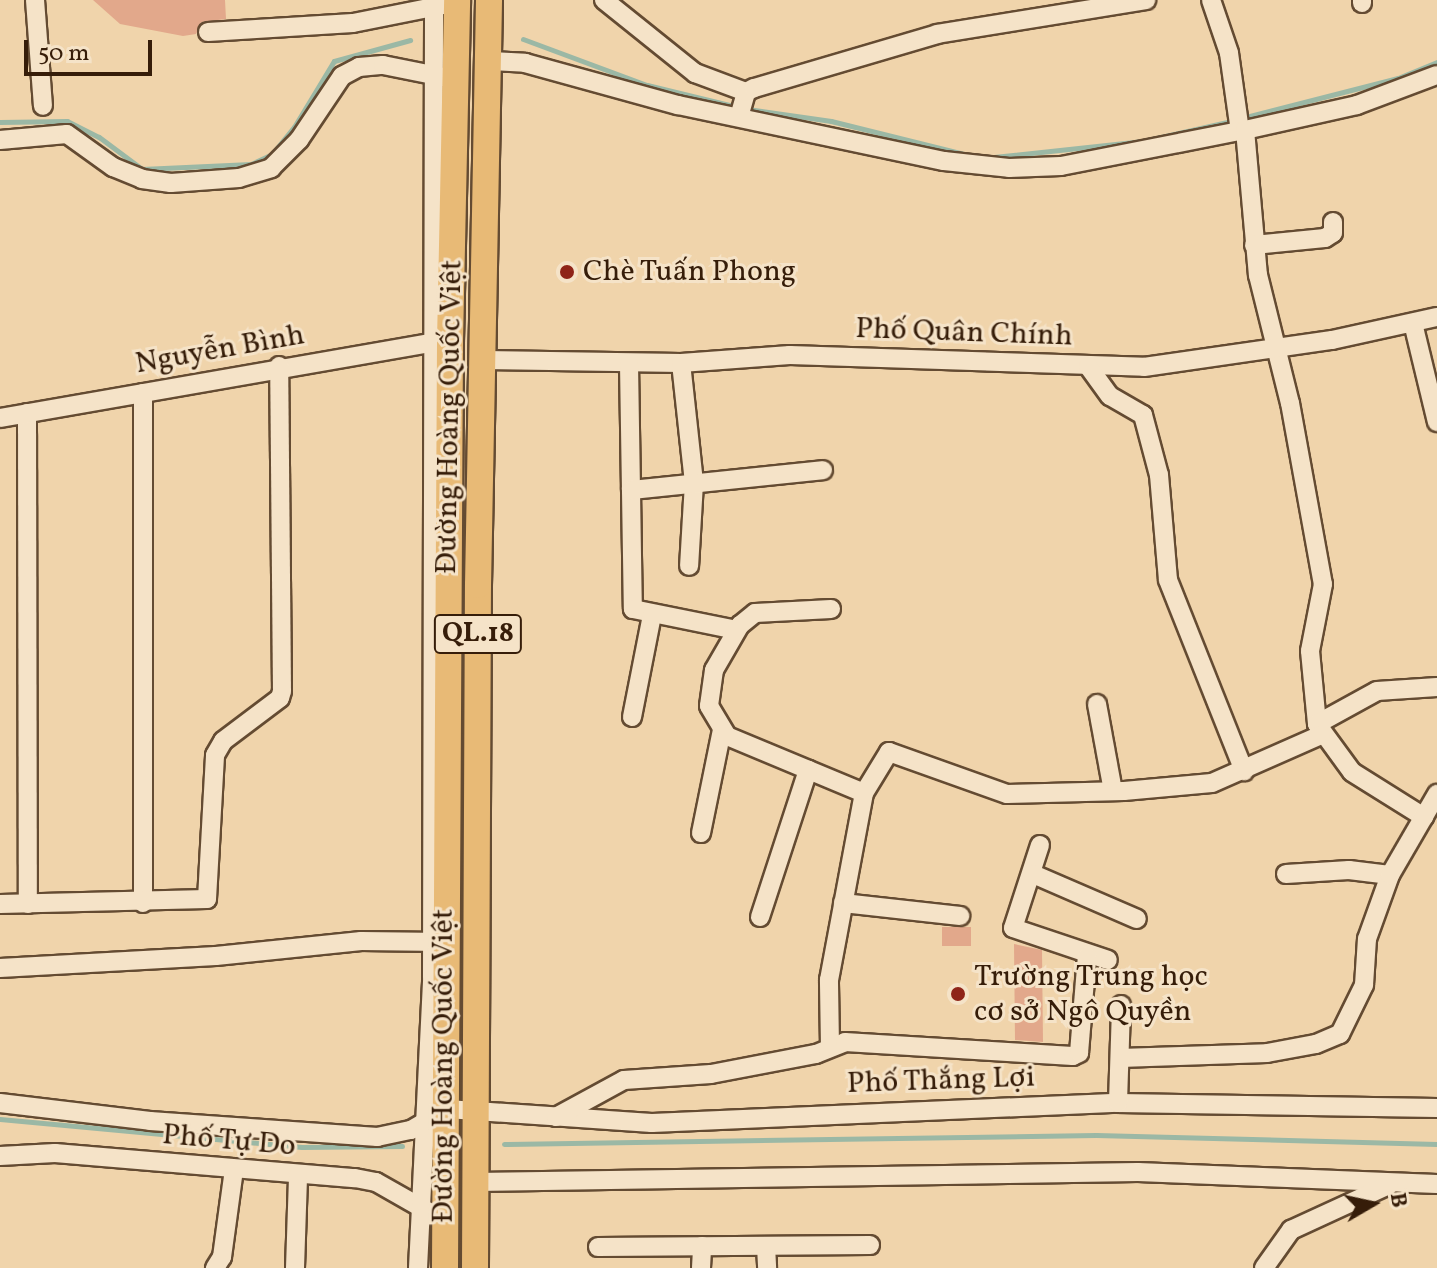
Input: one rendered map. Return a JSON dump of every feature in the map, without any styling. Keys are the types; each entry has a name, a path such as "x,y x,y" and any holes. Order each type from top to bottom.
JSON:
{"highway":[{"name":"Đường Hoàng Quốc Việt","path":"475,1268 478,585 491,61 489,0"},
{"name":"Đường Hoàng Quốc Việt","path":"445,1268 432,1210 447,1109 441,942 441,342 450,3"}],"street":[{"path":"35,0 43,106"},
{"path":"604,1 624,0"},
{"path":"1000,0 1002,20"},
{"path":"741,106 937,34 1080,4 1146,0"},
{"path":"1211,0 1229,53 1254,245 1324,590 1310,651 1319,729 1352,772 1424,817"},
{"path":"604,1 741,106"},
{"path":"208,32 353,23 450,3"},
{"path":"491,61 525,63 741,106 944,161 1009,168 1061,166 1240,125 1357,105 1437,75"},
{"path":"0,140 67,134 142,179 171,183 239,178 271,168 299,140 342,76 359,67 383,65 446,77"},
{"path":"1254,245 1325,238 1333,233 1333,222"},
{"name":"Phố Quân Chính","path":"485,360 629,364 790,355 1144,367 1276,349 1437,317"},
{"path":"1413,323 1437,422"},
{"name":"Nguyễn Bình","path":"0,418 279,366 441,342"},
{"path":"681,363 694,483 689,566"},
{"path":"629,364 633,609 736,630"},
{"path":"0,904 143,903 207,899 215,755 223,741 280,698 282,691 279,366"},
{"path":"1088,366 1110,396 1143,415 1159,475 1168,580 1244,771"},
{"path":"143,393 143,903"},
{"path":"27,413 28,904"},
{"path":"631,490 823,470"},
{"path":"701,833 722,730 708,694 714,670 736,630 755,613 831,609"},
{"path":"632,717 652,615"},
{"path":"830,1047 829,980 843,903 864,793 883,756 893,751 970,784 1007,794 1113,791 1212,783 1244,771 1319,729 1377,691 1437,687"},
{"path":"1097,704 1113,791"},
{"path":"722,730 864,793"},
{"path":"760,917 808,770"},
{"path":"1120,1058 1267,1053 1340,1034 1364,985 1367,939 1390,875 1437,794"},
{"path":"1040,845 1013,928 1087,956 1108,960"},
{"path":"1286,874 1349,870 1390,875"},
{"path":"1033,874 1137,919"},
{"path":"843,903 960,916"},
{"path":"0,968 216,956 361,941 441,942 424,1122 432,1210 418,1268"},
{"path":"556,1117 624,1080 711,1074 845,1042 1073,1056 1079,1053 1087,956"},
{"path":"1118,1103 1121,1005"},
{"path":"0,1103 150,1121 351,1136 397,1135 447,1109"},
{"name":"Phố Thắng Lợi","path":"447,1109 652,1123 1118,1103 1437,1108"},
{"name":"Phố Tự Do","path":"0,1156 55,1153 376,1182 432,1210"},
{"path":"215,1268 222,1257 234,1169"},
{"path":"476,1182 1138,1172 1437,1184"},
{"path":"295,1268 298,1176"},
{"path":"1264,1268 1291,1230 1396,1182"},
{"path":"598,1247 870,1245"},
{"path":"701,1268 702,1246"},
{"path":"766,1246 767,1268"}],"building":[{"path":"93,0 225,0 226,19 202,22 196,34 183,36 120,24"},
{"path":"942,927 971,927 971,946 942,946"},
{"path":"1014,944 1042,950 1043,1042 1015,1040"}],"waterway":[{"path":"523,39 647,85 737,107"},
{"path":"0,122 67,121 99,137 142,169 251,164 272,154 294,127 334,61 410,40"},
{"path":"1242,118 1398,78 1437,62"},
{"path":"747,109 831,121 968,155"},
{"path":"994,157 1143,141 1232,121"},
{"path":"0,1119 302,1147 402,1146"},
{"path":"504,1144 1096,1135 1437,1144"}],"place":[{"name":"Chè Tuấn Phong","path":"567,272"},
{"name":"Trường Trung học cơ sở Ngô Quyền","path":"958,994"}]}
